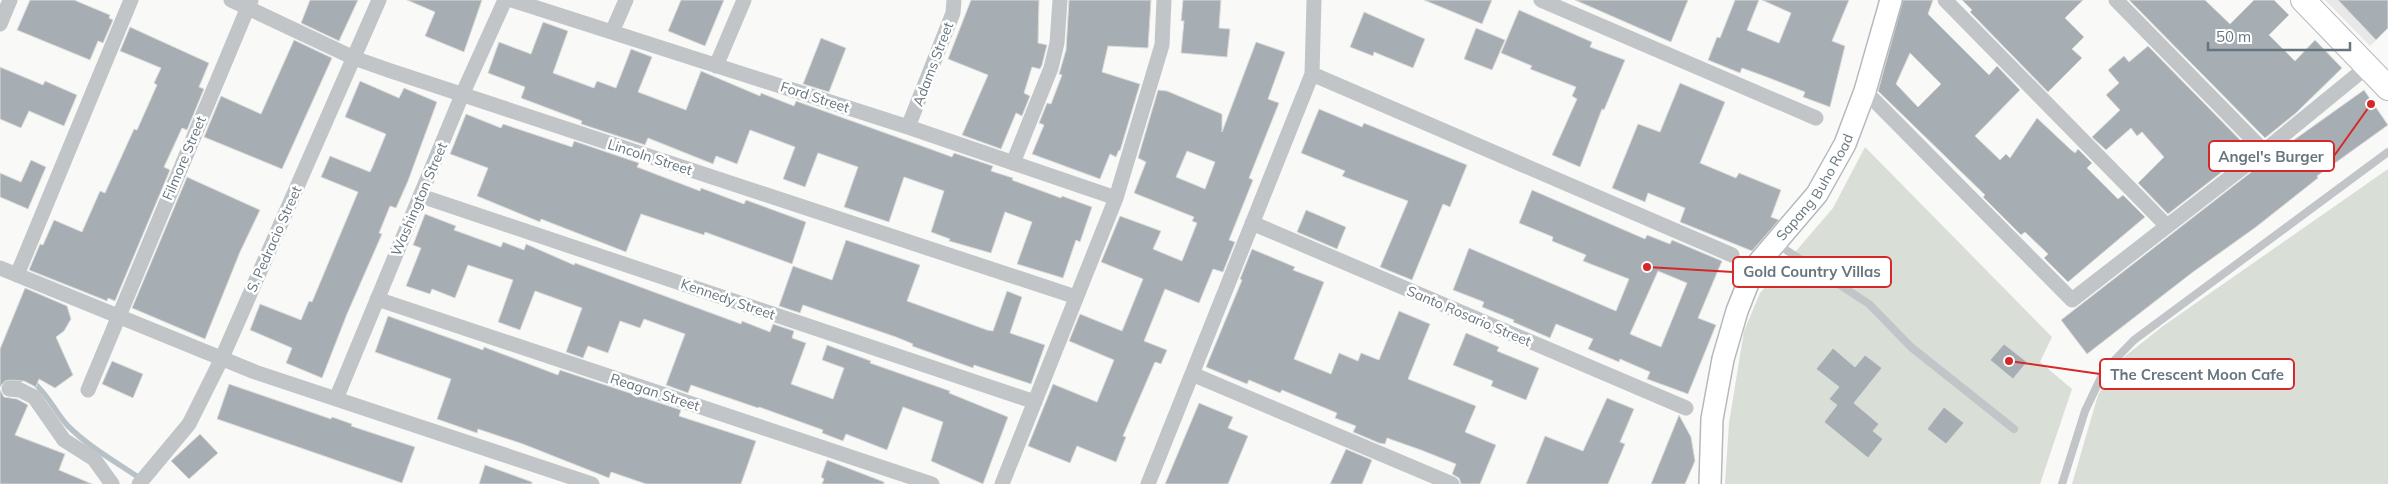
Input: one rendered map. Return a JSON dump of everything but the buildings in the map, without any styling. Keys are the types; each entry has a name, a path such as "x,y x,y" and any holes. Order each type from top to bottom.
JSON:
{"main road":[{"path":"2303,0 2380,75"}],"street":[{"path":"0,24 10,0"},
{"path":"17,275 132,0"},
{"name":"Lincoln Street","path":"231,0 249,4 354,58 1076,297"},
{"name":"S. Pedracio Street","path":"139,484 189,424 221,360 379,0"},
{"name":"Washington Street","path":"336,399 462,95 505,0"},
{"name":"Ford Street","path":"512,0 908,127 1116,198"},
{"path":"612,32 626,0"},
{"path":"716,66 744,0"},
{"name":"Adams Street","path":"908,127 953,13 954,0"},
{"path":"1013,164 1050,68 1057,43 1060,0"},
{"path":"1002,484 1116,198 1162,45 1164,0"},
{"path":"1148,484 1312,74 1314,0"},
{"path":"1541,0 1816,118"},
{"name":"Sapang Buho Road","path":"1710,484 1712,419 1723,360 1737,311 1754,268 1817,194 1844,144 1865,91 1891,0"},
{"path":"1945,0 2167,226"},
{"path":"2116,0 2264,151"},
{"name":"Filmore Street","path":"88,390 249,4"},
{"path":"1312,74 1732,255"},
{"path":"1865,91 2072,300 2264,151 2380,75"},
{"name":"Kennedy Street","path":"421,196 1034,402"},
{"name":"Santo Rosario Street","path":"1252,223 1686,408"},
{"path":"0,268 221,360 592,484"},
{"name":"Reagan Street","path":"377,299 932,484"},
{"path":"1192,374 1452,484"},
{"path":"9,389 20,390 34,398 64,440 94,459 112,484"}],"lane":[{"path":"2062,484 2085,411 2104,371 2134,340 2388,152"},
{"path":"1775,243 1869,304 1911,347 2014,429"}],"shaded area":[{"path":"2325,0 2388,0 2388,29 2370,46"},
{"path":"1865,147 2052,337 2040,362 2072,389 2040,484 1725,484 1729,423 1744,331 1760,293 1833,208"},
{"path":"2388,169 2388,484 2072,484 2098,395 2119,361 2163,326"}],"waterway":[{"path":"0,381 20,380"},
{"path":"32,381 76,434 141,479"}],"place":[{"name":"Angel's Burger","path":"2371,104"},
{"name":"Gold Country Villas","path":"1647,267"},
{"name":"The Crescent Moon Cafe","path":"2009,361"}]}
